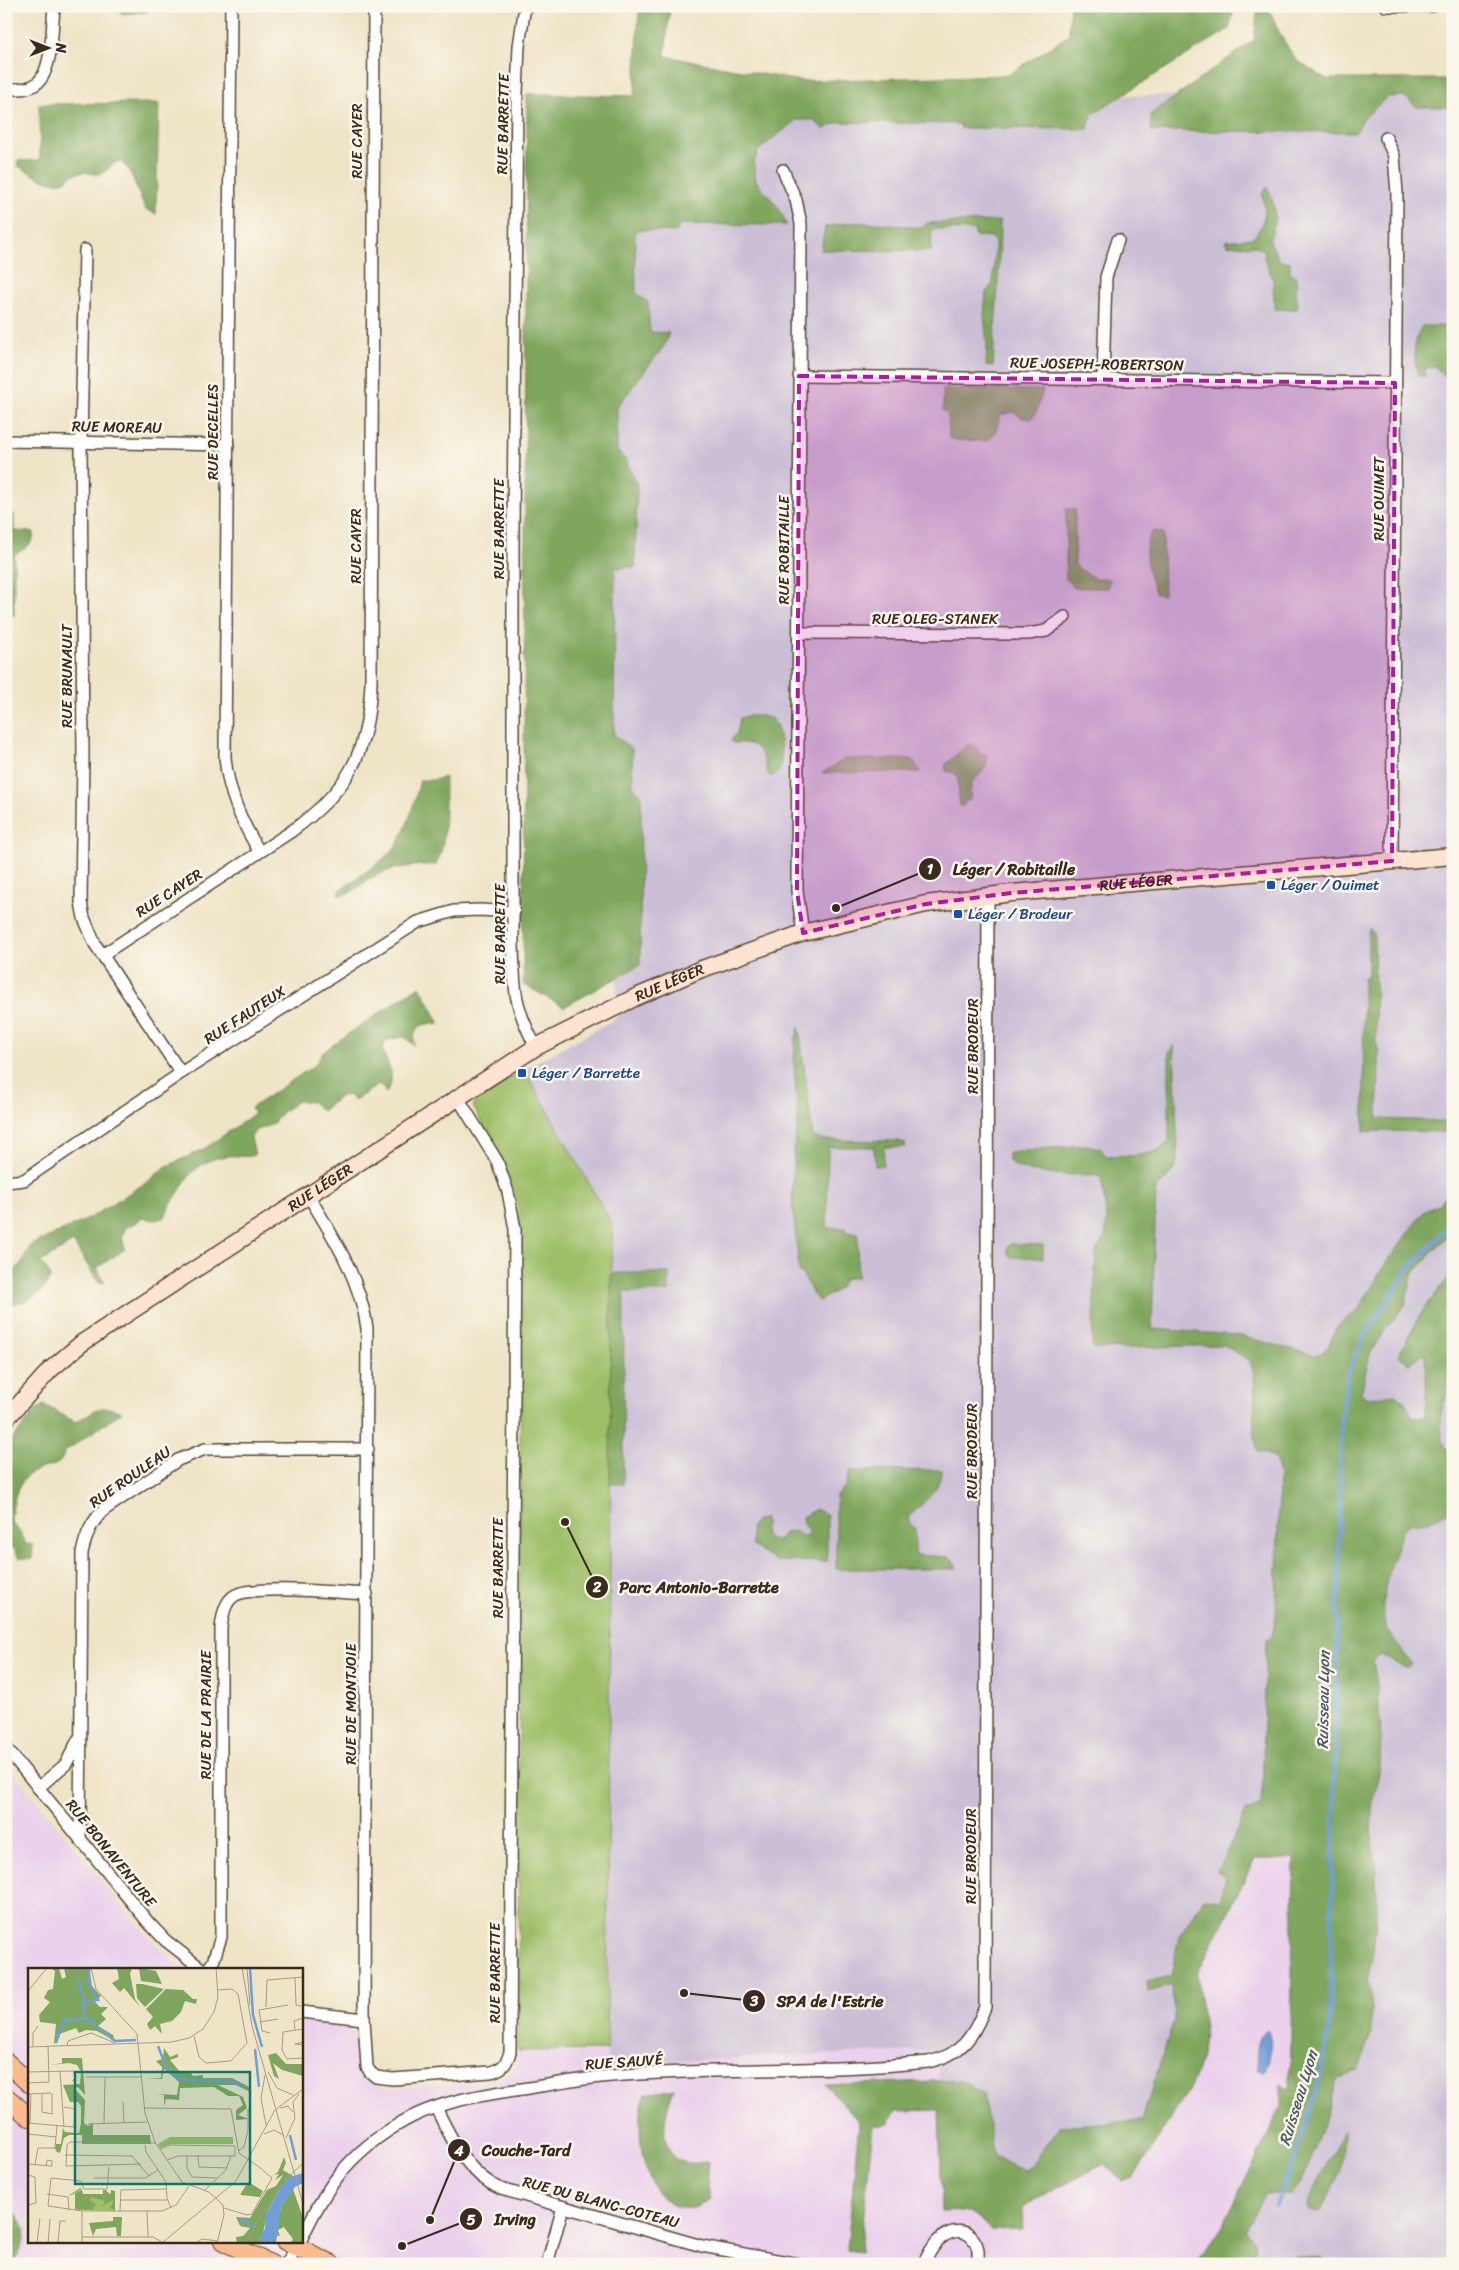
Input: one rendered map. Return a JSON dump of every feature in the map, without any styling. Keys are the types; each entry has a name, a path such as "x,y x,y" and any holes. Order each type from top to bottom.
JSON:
{"main road":[{"path":"6,2062 28,2083"},
{"path":"6,2098 28,2116"},
{"path":"225,2242 271,2264"},
{"path":"296,2243 331,2264"}],"street":[{"path":"6,89 29,88 43,77 48,61 54,6"},
{"name":"RUE DECELLES","path":"231,6 225,757 231,794 245,828 259,851"},
{"name":"RUE CAYER","path":"102,954 305,822 329,800 352,770 364,740 368,722 371,683 374,6"},
{"name":"RUE BARRETTE","path":"525,6 519,46 517,93 513,529 514,912 516,999 523,1022 536,1047"},
{"path":"1386,6 1432,6"},
{"name":"RUE OUIMET","path":"1386,138 1394,156 1396,177 1392,861"},
{"name":"RUE ROBITAILLE","path":"783,170 796,200 801,224 797,891 803,933"},
{"path":"1103,379 1106,277 1118,240"},
{"name":"RUE BRUNAULT","path":"85,250 82,441 83,759 81,902 88,931 181,1074"},
{"name":"RUE JOSEPH-ROBERTSON","path":"799,376 1395,382"},
{"name":"RUE MOREAU","path":"6,441 228,445"},
{"name":"RUE OLEG-STANEK","path":"799,633 1028,634 1046,631 1066,617"},
{"name":"RUE LÉGER","path":"6,1419 50,1370 82,1343 536,1047 634,998 699,970 803,933 918,906 988,896 1453,856"},
{"name":"RUE BRODEUR","path":"985,2007 988,896"},
{"name":"RUE FAUTEUX","path":"6,1182 24,1180 181,1074 418,922 454,911 514,912"},
{"name":"RUE BARRETTE","path":"458,1098 497,1161 508,1192 514,1229 510,2052"},
{"name":"RUE DE MONTJOIE","path":"308,1195 343,1253 359,1288 364,1308 368,1352 364,2019 367,2067 370,2072 383,2079 491,2072 499,2070 504,2066 510,2052"},
{"name":"RUE ROULEAU","path":"80,1839 82,1553 85,1539 95,1518 178,1460 205,1449 368,1449"},
{"name":"RUE DE LA PRAIRIE","path":"209,1968 213,1962 221,1937 221,1627 225,1608 235,1596 247,1592 367,1594"},
{"name":"RUE ROULEAU","path":"38,1788 66,1764 81,1734"},
{"name":"RUE BONAVENTURE","path":"6,1748 154,1928 165,1940 201,1968"},
{"name":"RUE SAUVÉ","path":"302,2232 325,2192 350,2162 364,2149 400,2123 436,2108 505,2091 611,2076 928,2062 938,2060 959,2050 978,2026 985,2007"},
{"path":"302,2012 364,2019"},
{"name":"RUE DU BLANC-COTEAU","path":"436,2108 461,2155 476,2174 501,2189 702,2246 798,2264"},
{"path":"547,2264 564,2207"},
{"path":"922,2264 939,2240 954,2232 962,2232 976,2240 979,2250 976,2264"},
{"name":"RUE SAUVÉ","path":"286,2264 296,2243"}],"highlighted area":[{"path":"799,376 1395,383 1392,861 1012,893 926,904 803,933 797,891"}],"shaded area":[{"path":"1453,95 1453,2264 1221,2264 1290,2092 1294,1858 1255,1859 1197,1974 1204,2029 1122,2181 1097,2157 941,2203 938,2050 607,2064 610,1484 583,1175 524,1069 617,1018 614,735 613,96"},
{"path":"6,1763 133,1921 155,1944 183,1968 28,1968 28,2242 302,2242 302,2022 344,2026 354,2032 359,2073 370,2084 385,2089 476,2083 503,2079 512,2072 517,2063 518,2051 607,2050 607,2064 939,2050 1204,2030 1197,1974 1255,1859 1294,1858 1290,2092 1221,2264 6,2264"}],"green space":[{"path":"123,6 155,6 146,12 122,14 120,12"},
{"path":"639,6 670,6 665,56 800,81 1008,75 1069,35 1070,6 1235,6 1229,29 1092,114 1088,129 961,128 960,124 839,122 824,129 813,120 796,120 758,151 754,163 756,181 778,207 787,225 680,224 676,232 635,230 636,293 648,302 650,332 669,333 664,346 617,407 617,451 625,459 637,485 635,567 615,568 614,735 632,749 633,786 641,794 640,965 564,1007 523,984 527,94 635,96"},
{"path":"1258,6 1267,6 1281,36 1296,60 1326,79 1453,79 1453,107 1417,107 1404,96 1387,97 1363,119 1356,132 1151,131 1151,114 1254,40"},
{"path":"39,104 159,104 156,214 145,209 130,171 121,162 114,163 103,173 81,173 73,175 64,181 56,182 39,178 18,166 17,161 40,160"},
{"path":"1267,187 1275,214 1274,227 1269,240 1280,261 1290,262 1290,275 1296,275 1297,309 1274,309 1273,280 1264,258 1265,251 1255,246 1227,245 1225,241 1253,238 1260,228 1264,217 1262,194"},
{"path":"1000,221 993,367 986,366 987,345 984,315 986,293 993,283 995,245 993,237 975,236 975,230 932,229 931,251 821,250 825,227 849,223 873,223 922,228 927,223"},
{"path":"1422,326 1453,326 1453,378 1447,378 1434,366 1425,369 1425,377 1418,375 1415,363 1415,350 1417,337"},
{"path":"943,389 1043,390 1037,411 1031,419 1023,418 1013,412 1001,415 995,433 988,441 949,438 948,415 943,411"},
{"path":"1066,509 1075,509 1075,566 1097,580 1104,578 1110,580 1107,588 1074,588 1066,579"},
{"path":"6,514 14,514 14,531 34,532 32,540 25,549 14,555 14,616 6,608"},
{"path":"1153,531 1163,533 1164,595 1156,594 1147,562 1147,544"},
{"path":"748,716 766,717 775,722 779,734 781,765 775,775 770,776 768,774 761,754 755,746 733,743 731,740 737,733 740,718"},
{"path":"968,744 973,745 980,753 986,754 987,763 971,783 970,800 966,801 963,806 960,806 957,774 946,771 946,764"},
{"path":"845,759 912,759 921,772 822,773"},
{"path":"445,777 444,834 440,856 436,865 394,869 371,878 348,893 338,895 342,888 378,863 395,848 409,820 420,780 434,780"},
{"path":"1370,929 1374,935 1376,1043 1379,1051 1378,1119 1453,1121 1453,1132 1364,1131 1363,979 1368,976 1368,933"},
{"path":"420,986 440,1024 428,1024 417,1029 414,1045 404,1037 387,1040 382,1049 391,1077 386,1093 380,1084 353,1101 350,1095 341,1096 322,1111 312,1102 298,1101 282,1112 273,1124 255,1131 251,1138 255,1155 228,1156 205,1163 194,1171 184,1183 165,1217 156,1220 143,1218 126,1228 122,1236 125,1249 97,1268 105,1283 98,1282 73,1242 41,1262 51,1276 43,1290 27,1300 6,1306 6,1275 14,1271 22,1262 31,1245 90,1218 150,1180 165,1167 204,1149 254,1114 251,1108 315,1065 323,1052"},
{"path":"799,1027 813,1136 822,1140 898,1141 905,1143 905,1147 884,1147 883,1166 875,1166 874,1147 828,1147 827,1228 845,1228 846,1232 858,1233 857,1278 845,1278 839,1289 819,1301 815,1298 803,1275 799,1272 792,1197 794,1147 798,1121 794,1063 795,1040"},
{"path":"1174,1045 1178,1157 1175,1167 1156,1188 1152,1329 1237,1335 1314,1355 1321,1353 1328,1347 1337,1326 1358,1310 1384,1266 1411,1228 1425,1211 1440,1204 1453,1184 1453,1233 1439,1245 1412,1275 1405,1305 1388,1326 1370,1354 1361,1393 1367,1398 1395,1394 1404,1401 1413,1418 1425,1415 1427,1401 1425,1352 1410,1363 1398,1356 1420,1314 1453,1272 1453,1375 1441,1413 1441,1429 1444,1444 1453,1462 1453,1509 1427,1522 1409,1524 1403,1529 1389,1569 1382,1605 1385,1626 1411,1664 1406,1668 1381,1655 1373,1660 1378,1692 1381,1736 1380,1768 1373,1799 1371,1831 1376,1865 1377,1910 1373,1952 1367,1981 1371,1994 1372,2034 1358,2070 1336,2079 1319,2139 1307,2168 1292,2195 1265,2193 1246,2230 1254,2241 1255,2250 1243,2264 1196,2264 1223,2225 1264,2143 1281,2106 1281,2084 1290,2091 1294,1859 1255,1859 1197,1974 1204,2029 1202,2057 1190,2088 1141,2166 1132,2177 1122,2181 1104,2164 1022,2207 1023,2229 992,2230 970,2213 942,2211 939,2110 895,2111 889,2124 873,2126 860,2252 847,2250 859,2122 826,2085 960,2080 983,2094 994,2157 1014,2167 1027,2170 1060,2126 1142,2120 1174,2019 1172,1985 1148,1992 1147,1982 1171,1976 1179,1937 1204,1899 1220,1900 1226,1877 1217,1872 1246,1811 1262,1805 1266,1639 1272,1636 1276,1617 1279,1477 1275,1459 1258,1452 1255,1441 1254,1383 1250,1361 1224,1345 1095,1349 1092,1345 1096,1251 1105,1237 1107,1220 1101,1177 1094,1175 1048,1174 1026,1170 1008,1160 1008,1154 1016,1151 1086,1145 1100,1148 1106,1156 1140,1155 1163,1147 1169,1141 1169,1052"},
{"path":"524,1069 612,1224 607,2050 518,2051 521,1237 518,1208 509,1176 473,1106 475,1101"},
{"path":"1010,1244 1043,1245 1043,1258 1011,1257 1008,1255 1007,1248"},
{"path":"611,1273 669,1273 669,1292 624,1292 623,1484 610,1484"},
{"path":"44,1405 76,1422 98,1409 108,1408 122,1412 64,1452 60,1462 33,1472 23,1481 14,1500 11,1521 20,1532 26,1544 33,1545 32,1559 19,1558 13,1547 6,1548 6,1447 37,1409"},
{"path":"941,1470 935,1489 910,1516 909,1522 915,1528 915,1555 950,1557 956,1569 836,1569 836,1496 846,1485 850,1471"},
{"path":"816,1509 827,1515 827,1562 776,1561 752,1545 751,1527 755,1521 764,1518 766,1523 764,1532 767,1538 779,1541 784,1533 795,1531 802,1536 809,1536 802,1517"},
{"path":"674,2089 666,2117 666,2143 671,2153 679,2160 692,2163 709,2161 707,2188 710,2199 693,2208 676,2206 662,2198 652,2183 645,2166 641,2146 640,2126 646,2094"},
{"path":"1343,2131 1341,2170 1320,2212 1309,2210 1308,2204"},
{"path":"6,2204 20,2218 24,2232 22,2247 14,2264 6,2264"},
{"path":"1320,2256 1332,2264 1271,2264 1288,2258"}],"water":[{"path":"1266,2030 1270,2038 1270,2050 1264,2071 1258,2070 1257,2054 1258,2043"}],"waterway":[{"name":"Ruisseau Lyon","path":"1276,2204 1302,2137 1316,2091 1327,2044 1330,2020 1341,1420 1347,1375 1362,1340 1408,1269 1453,1222"},
{"name":"Ruisseau Lyon","path":"1270,2264 1271,2258"}],"place":[{"name":"Léger / Ouimet","path":"1271,885"},
{"name":"Léger / Robitaille","path":"836,908"},
{"name":"Léger / Brodeur","path":"958,914"},
{"name":"Léger / Barrette","path":"522,1073"},
{"name":"Parc Antonio-Barrette","path":"565,1522"},
{"name":"SPA de l'Estrie","path":"684,1993"},
{"name":"Couche-Tard","path":"430,2220"},
{"name":"Irving","path":"402,2246"}]}
